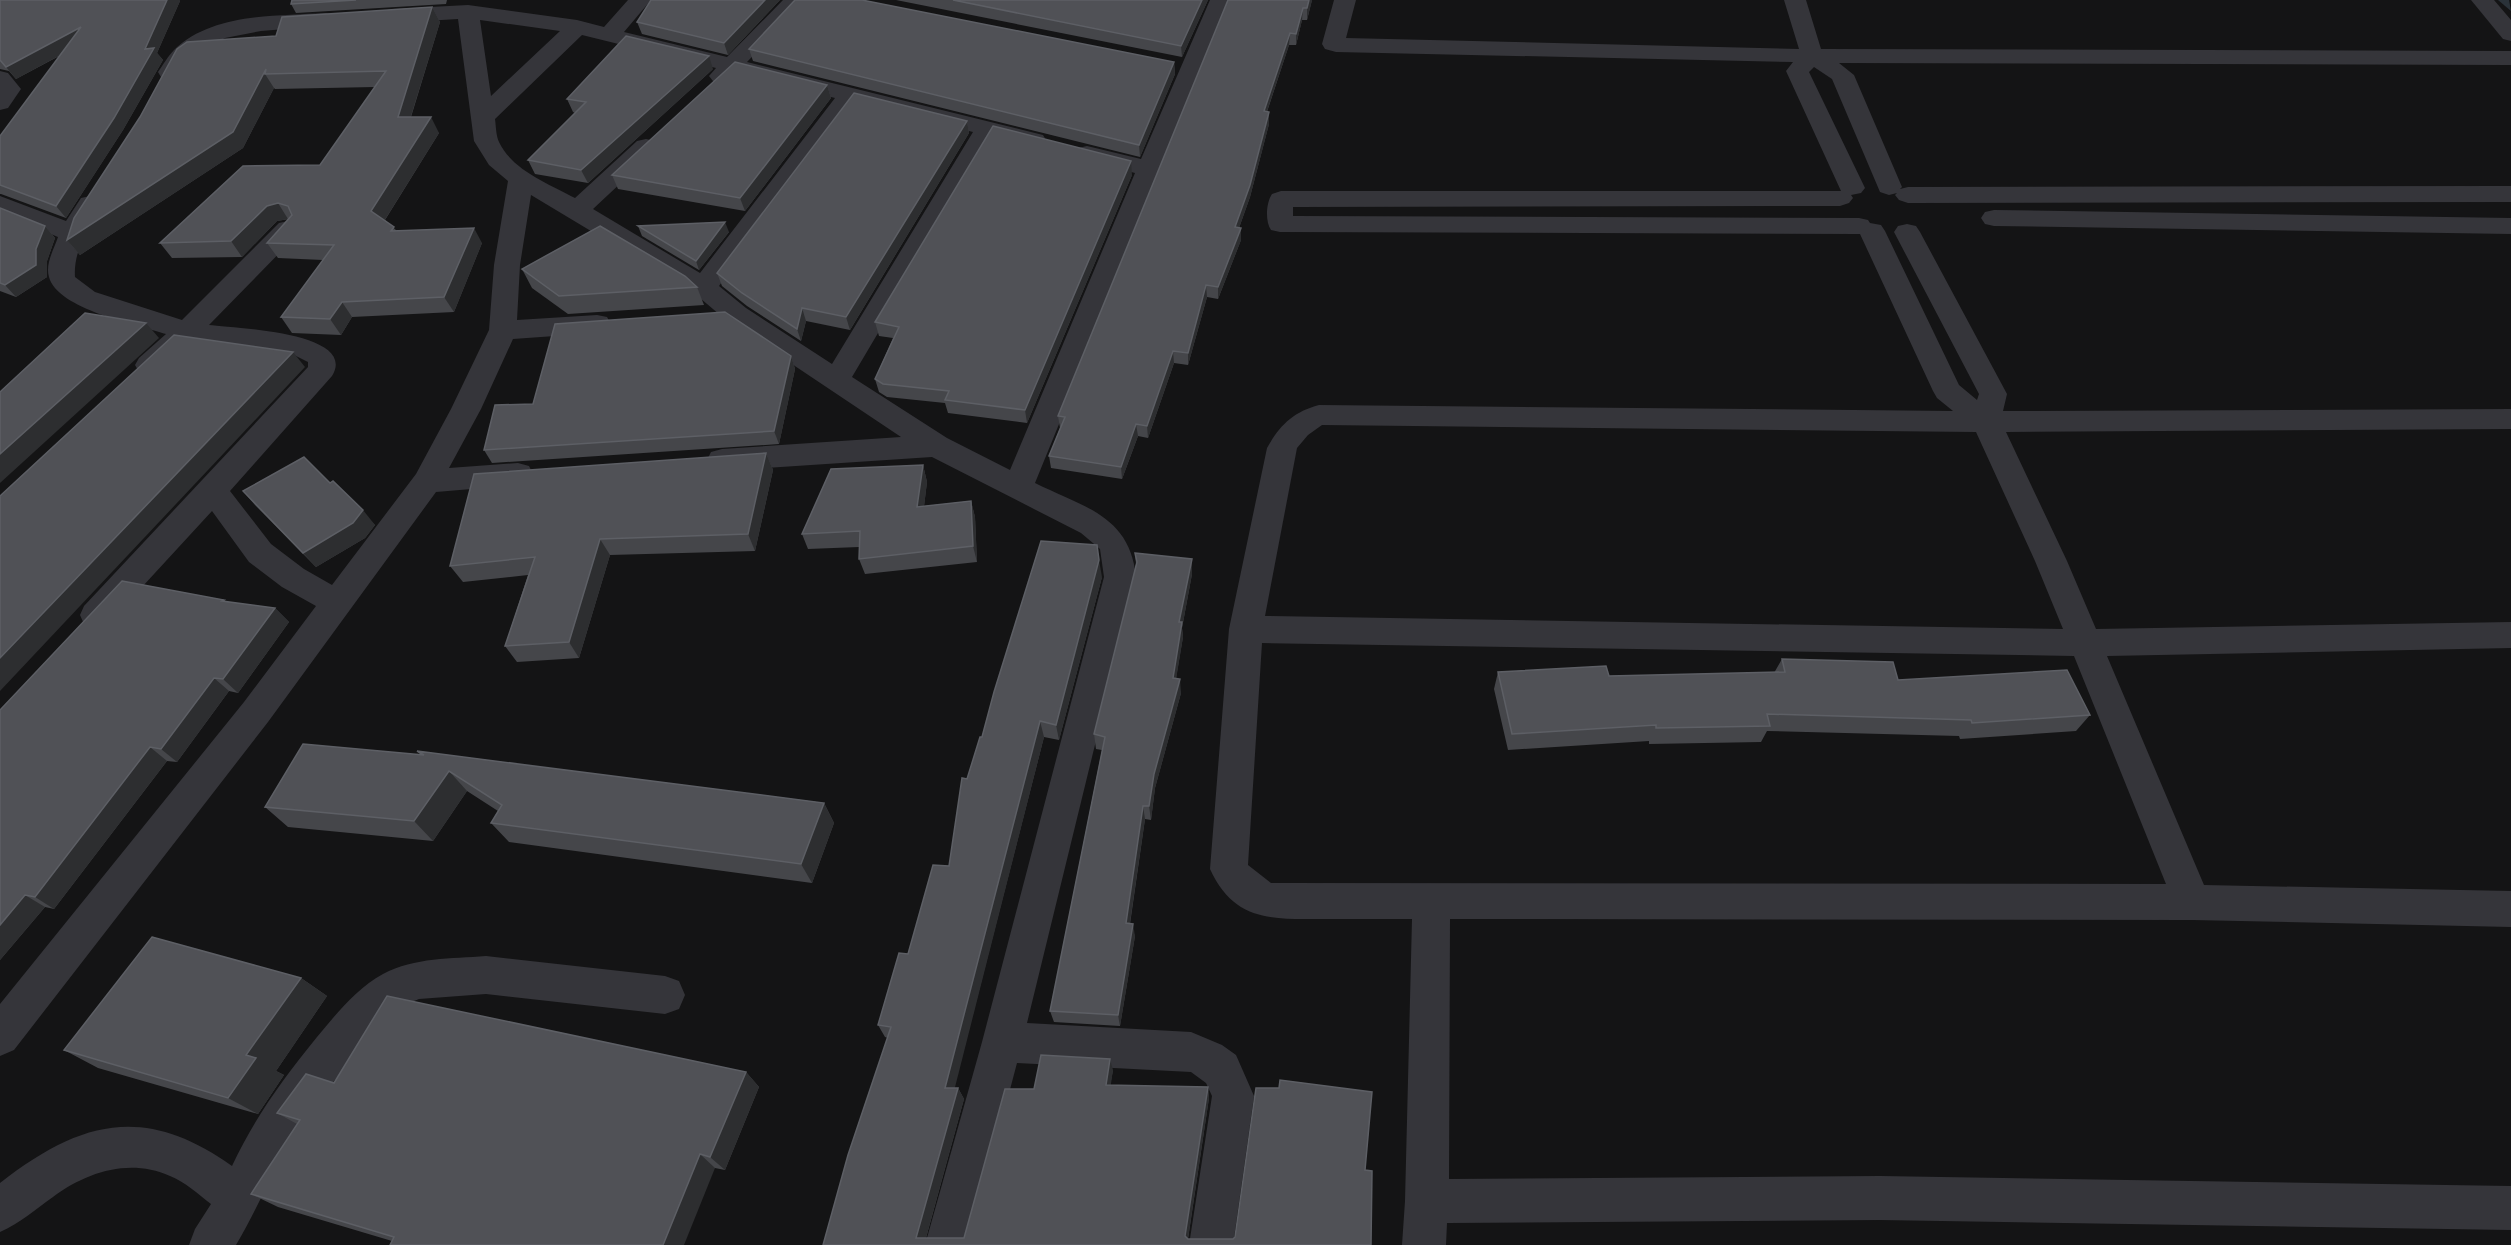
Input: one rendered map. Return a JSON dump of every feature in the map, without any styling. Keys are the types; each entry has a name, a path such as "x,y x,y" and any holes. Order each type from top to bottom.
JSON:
{"street":[{"path":"255,25 259,0"},
{"path":"609,35 640,0"},
{"path":"708,89 795,0"},
{"path":"1017,489 1149,169 1179,66 1221,0"},
{"path":"1346,0 1333,44 1336,45 1812,56 2511,58"},
{"path":"1795,0 1812,56 1842,75 1865,129 1898,191 1919,206 1915,224 1948,308 1994,394 1986,422"},
{"path":"2482,0 2511,34"},
{"path":"468,12 486,141 498,160 521,179 704,287 736,314 936,446 1017,489 1062,508 1103,533 1119,552 1120,577 1002,1042 947,1245"},
{"path":"159,90 176,60 192,45 213,36 255,25 468,12 577,27 734,64 1149,169"},
{"path":"483,117 577,27"},
{"path":"1812,56 1797,71 1824,128 1846,193 1840,206 1843,213 1865,229 1909,310 1947,391 1986,422 2051,561 2192,902"},
{"path":"0,78 9,89 0,103"},
{"path":"704,287 850,94"},
{"path":"837,379 987,128"},
{"path":"1824,128 1865,129"},
{"path":"577,210 664,129"},
{"path":"4,1024 256,712 427,481 466,409 503,330 507,265 521,179"},
{"path":"2511,194 1898,191 1869,185 1846,193 1281,199 1280,224 1865,229 1890,234 1915,224 2511,226"},
{"path":"74,639 322,369 322,361 313,351 300,346 187,331 85,298 70,288 62,278 62,267 72,232 101,186"},
{"path":"0,204 72,232"},
{"path":"136,378 187,331 288,229"},
{"path":"1909,310 1948,308"},
{"path":"701,317 736,314"},
{"path":"503,330 620,322"},
{"path":"2511,420 1986,422 1319,415 1301,424 1287,438 1282,448 1246,629 1229,870 1234,878 1253,894 1270,901 2192,902 2511,909"},
{"path":"699,462 936,446"},
{"path":"427,481 545,472"},
{"path":"213,490 260,553 293,578 337,603"},
{"path":"1246,629 2085,643 2511,636"},
{"path":"1424,1245 1427,1201 1431,900"},
{"path":"211,1245 240,1198 263,1148 294,1098 362,1014 397,988 419,980 486,975 665,995"},
{"path":"1002,1042 1191,1052 1208,1059 1221,1070 1233,1096 1211,1245"},
{"path":"0,1210 73,1158 106,1147 137,1146 178,1157 240,1198"},
{"path":"1427,1201 1880,1198 2511,1208"}],"building":[{"path":"0,0 167,0 145,49 154,48 114,118 56,206 0,185 0,136 81,27 6,67 0,60"},
{"path":"292,0 356,0 291,4"},
{"path":"651,0 765,0 724,43 637,22"},
{"path":"795,0 862,0 1174,62 1139,145 749,49"},
{"path":"953,0 1202,0 1181,46"},
{"path":"1228,0 1309,0 1307,8 1303,8 1296,34 1290,33 1264,111 1269,112 1250,185 1235,227 1241,228 1218,287 1206,285 1188,353 1173,351 1147,426 1136,424 1121,467 1049,456 1065,417 1058,416"},
{"path":"432,7 398,117 431,117 371,211 394,227 391,231 474,228 444,297 342,302 330,319 281,317 334,245 267,243 292,215 288,206 278,203 267,206 231,241 160,243 243,166 320,165 386,71 265,74 266,69 233,132 67,240 74,218 140,117 177,49 187,42 276,36 282,17"},
{"path":"626,36 709,56 581,170 528,160 586,102 567,99"},
{"path":"735,62 827,85 740,198 612,175"},
{"path":"854,93 967,121 846,317 802,308 797,329 742,293 717,273"},
{"path":"993,126 1131,161 1025,410 945,400 949,391 883,384 875,379 899,327 875,322"},
{"path":"0,208 45,226 36,249 36,265 5,285 0,283"},
{"path":"725,222 696,261 638,226"},
{"path":"600,226 685,276 697,287 559,296 522,269"},
{"path":"725,312 791,356 774,431 484,450 495,405 533,404 555,324"},
{"path":"85,313 146,323 0,454 0,392"},
{"path":"174,335 293,352 0,658 0,496"},
{"path":"766,453 748,534 600,539 569,642 505,646 535,557 450,566 474,474"},
{"path":"304,457 330,483 333,481 363,510 353,523 303,553 243,491"},
{"path":"923,465 917,507 971,501 973,546 859,559 860,531 802,534 831,469"},
{"path":"1041,541 1097,545 1099,560 1056,725 1040,721 945,1088 958,1088 916,1238 964,1238 1005,1089 1034,1089 1041,1055 1110,1059 1106,1085 1208,1087 1185,1236 1188,1239 1233,1239 1235,1237 1256,1088 1279,1088 1280,1080 1372,1092 1365,1170 1372,1171 1371,1245 823,1245 848,1155 891,1027 878,1025 899,953 908,954 933,865 949,866 962,778 967,779 980,737 982,737"},
{"path":"1135,553 1192,559 1179,622 1182,622 1173,678 1180,679 1154,774 1149,806 1143,806 1126,923 1133,924 1118,1015 1050,1011 1105,737 1094,734 1137,562"},
{"path":"122,581 224,600 222,601 275,608 223,679 214,678 161,749 150,747 35,897 25,895 0,925 0,710"},
{"path":"1782,659 1893,662 1898,680 2067,670 2090,715 1972,723 1971,720 1767,714 1770,726 1656,728 1656,725 1512,734 1498,672 1606,666 1609,676 1785,672"},
{"path":"303,744 424,755 417,751 824,803 801,864 491,823 502,805 449,771 414,821 265,807"},
{"path":"152,937 301,978 246,1055 256,1058 228,1098 64,1050"},
{"path":"387,996 746,1072 710,1157 700,1154 663,1245 390,1245 394,1237 251,1194 300,1120 277,1113 306,1074 334,1083"}],"waterway":[{"path":"2503,0 2511,8"}]}
